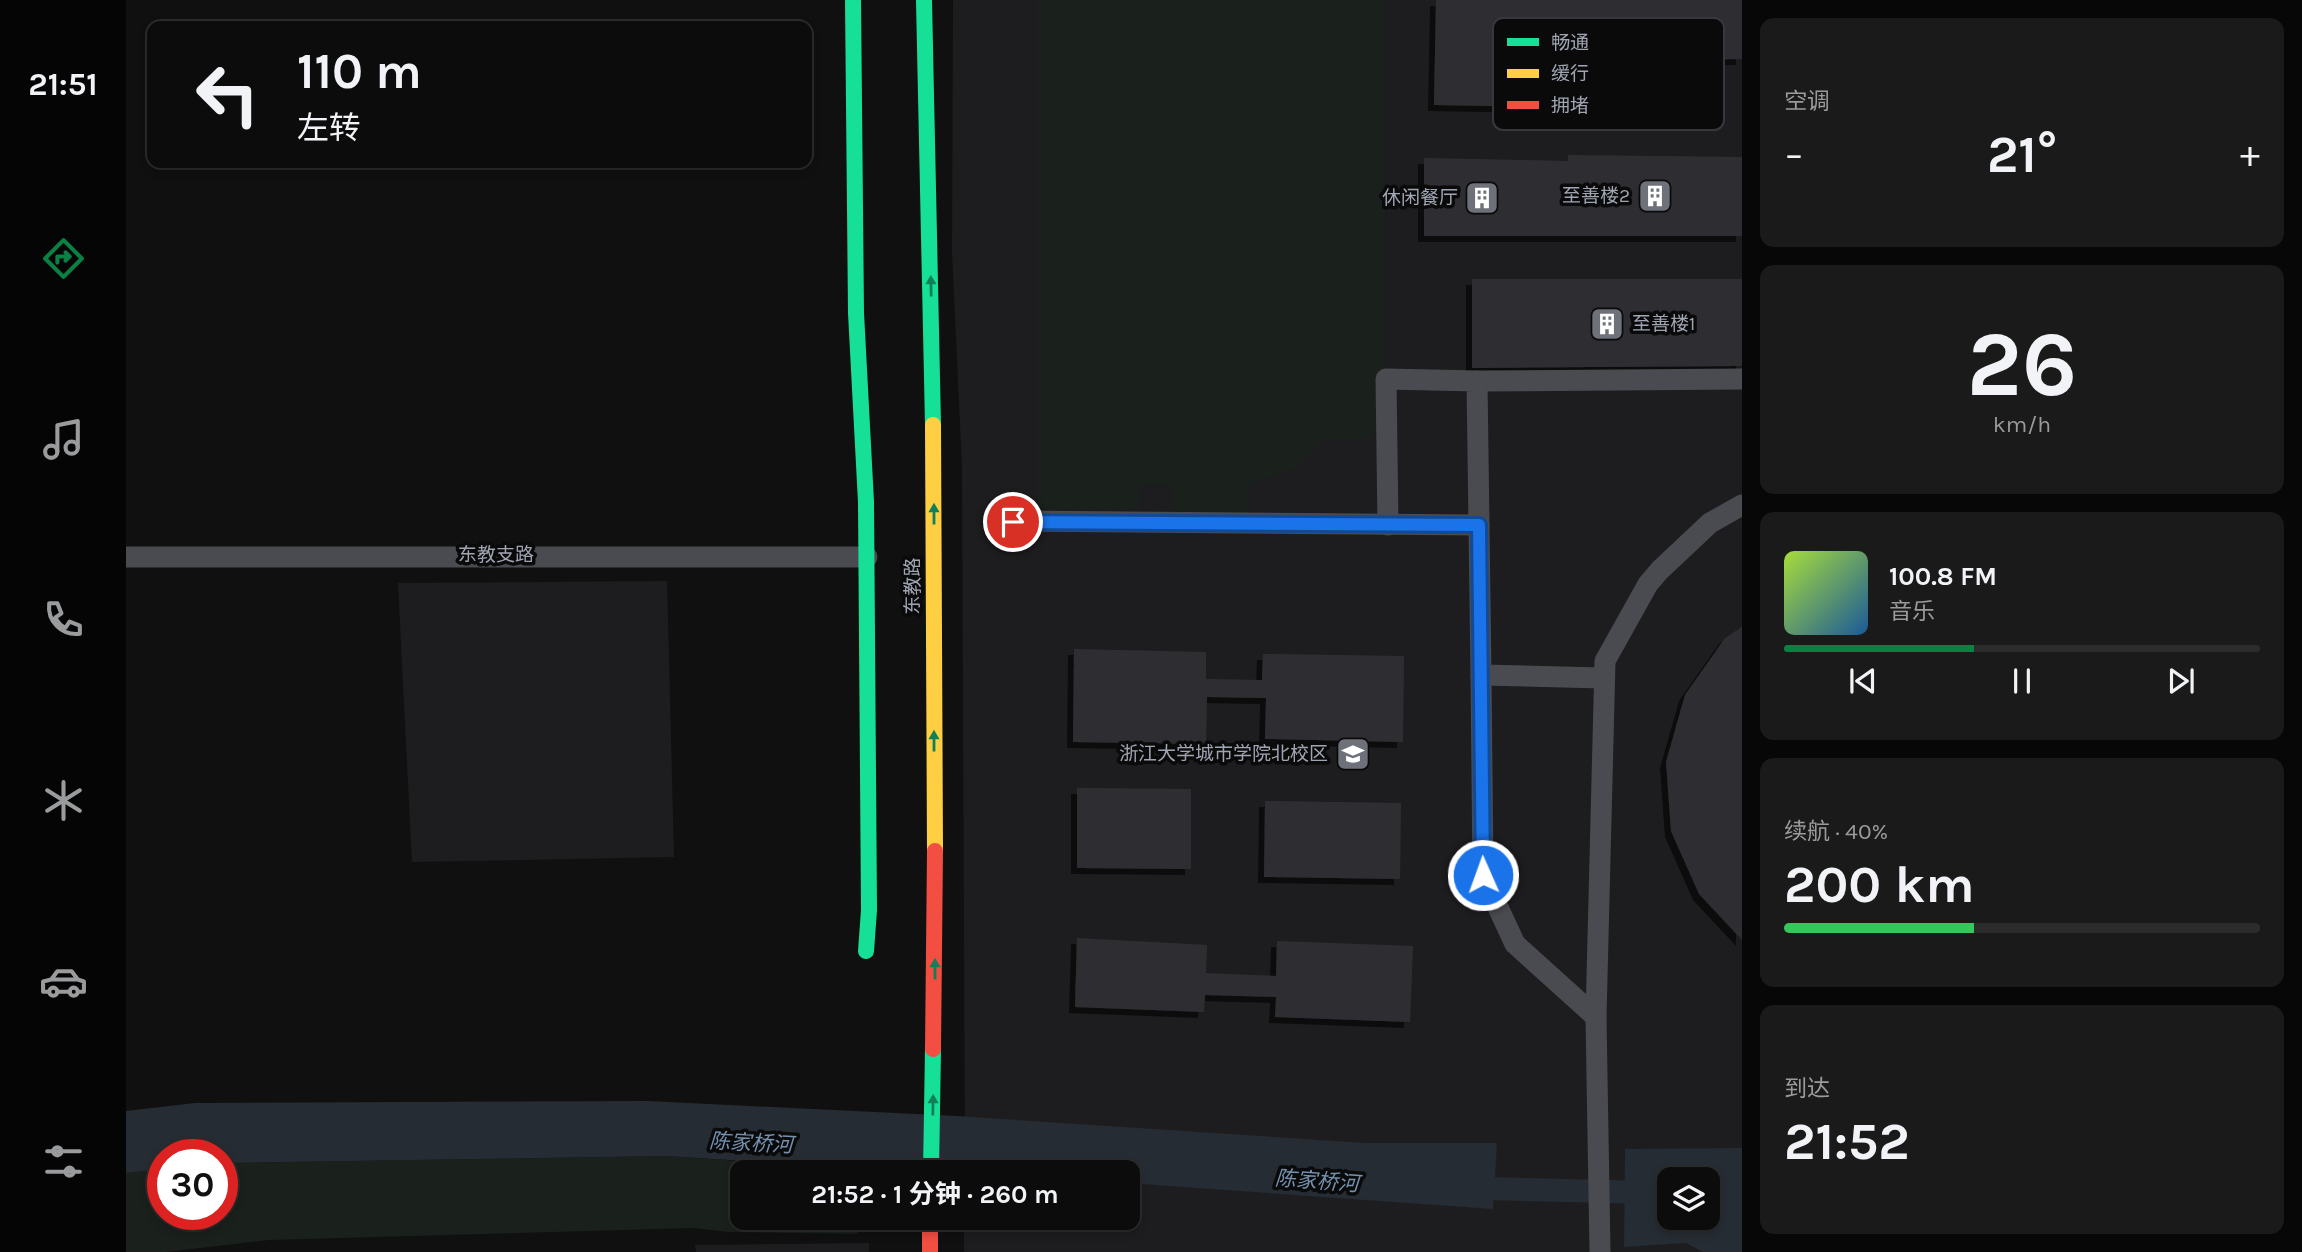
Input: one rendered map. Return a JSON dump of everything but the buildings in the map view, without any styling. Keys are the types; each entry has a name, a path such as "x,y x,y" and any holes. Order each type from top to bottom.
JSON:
{"street":[{"path":"853,0 856,313 867,557 869,910 866,951"},
{"path":"910,0 912,250"},
{"name":"东教路","path":"918,1160 927,1039 934,394 924,0"},
{"path":"1388,525 1386,379 1742,379"},
{"path":"1477,381 1483,875 1515,944 1597,1017"},
{"path":"1600,1252 1597,1017 1602,678 1605,661 1648,584 1710,523 1742,505"},
{"path":"1013,522 1479,525"},
{"name":"东教支路","path":"126,557 867,557"},
{"path":"1481,675 1602,678"},
{"name":"东教路","path":"918,860 932,1160"},
{"path":"918,1230 922,1251"},
{"path":"922,1251 927,1230"}],"shaded area":[{"name":"浙江大学城市学院北校区","path":"953,0 1742,0 1742,1252 964,1252 964,1230 1140,1230 1140,1160 965,1160 962,467 952,252"},
{"path":"1038,0 1385,0 1386,421 1370,439 1324,439 1295,468 1249,484 1249,514 1172,514 1172,484 1140,484 1139,509 1038,509"},
{"path":"667,581 674,857 412,862 398,583"},
{"path":"667,1156 730,1160 730,1230 859,1230 857,1234 728,1232 694,1228 269,1240 166,1252 126,1252 126,1173 147,1171 147,1230 238,1230 238,1163"},
{"path":"869,1243 869,1252 696,1252 695,1245"}],"water":[{"path":"648,1101 957,1116 1365,1143 1497,1143 1493,1209 1140,1184 1140,1160 730,1160 667,1156 238,1163 238,1139 147,1139 147,1171 126,1173 126,1111 195,1103"},
{"path":"1742,1148 1742,1252 1703,1252 1686,1243 1624,1247 1625,1149"}],"waterway":[{"name":"陈家桥河","path":"1464,1188 1657,1193"}],"traffic: fast":[{"path":"853,0 856,313 866,502 869,910 866,951"},
{"path":"924,0 933,425"},
{"path":"931,1160 933,1049"}],"traffic: slow":[{"path":"933,425 935,851"}],"traffic: jam":[{"path":"933,1049 935,851"},
{"path":"930,1230 930,1252"}],"place":[{"name":"至善楼2","path":"1655,196"},
{"name":"休闲餐厅","path":"1482,198"},
{"name":"至善楼1","path":"1607,324"},
{"name":"浙江大学城市学院北校区","path":"1353,754"}],"route":[{"path":"1013,522 1479,525 1483,875"}]}
